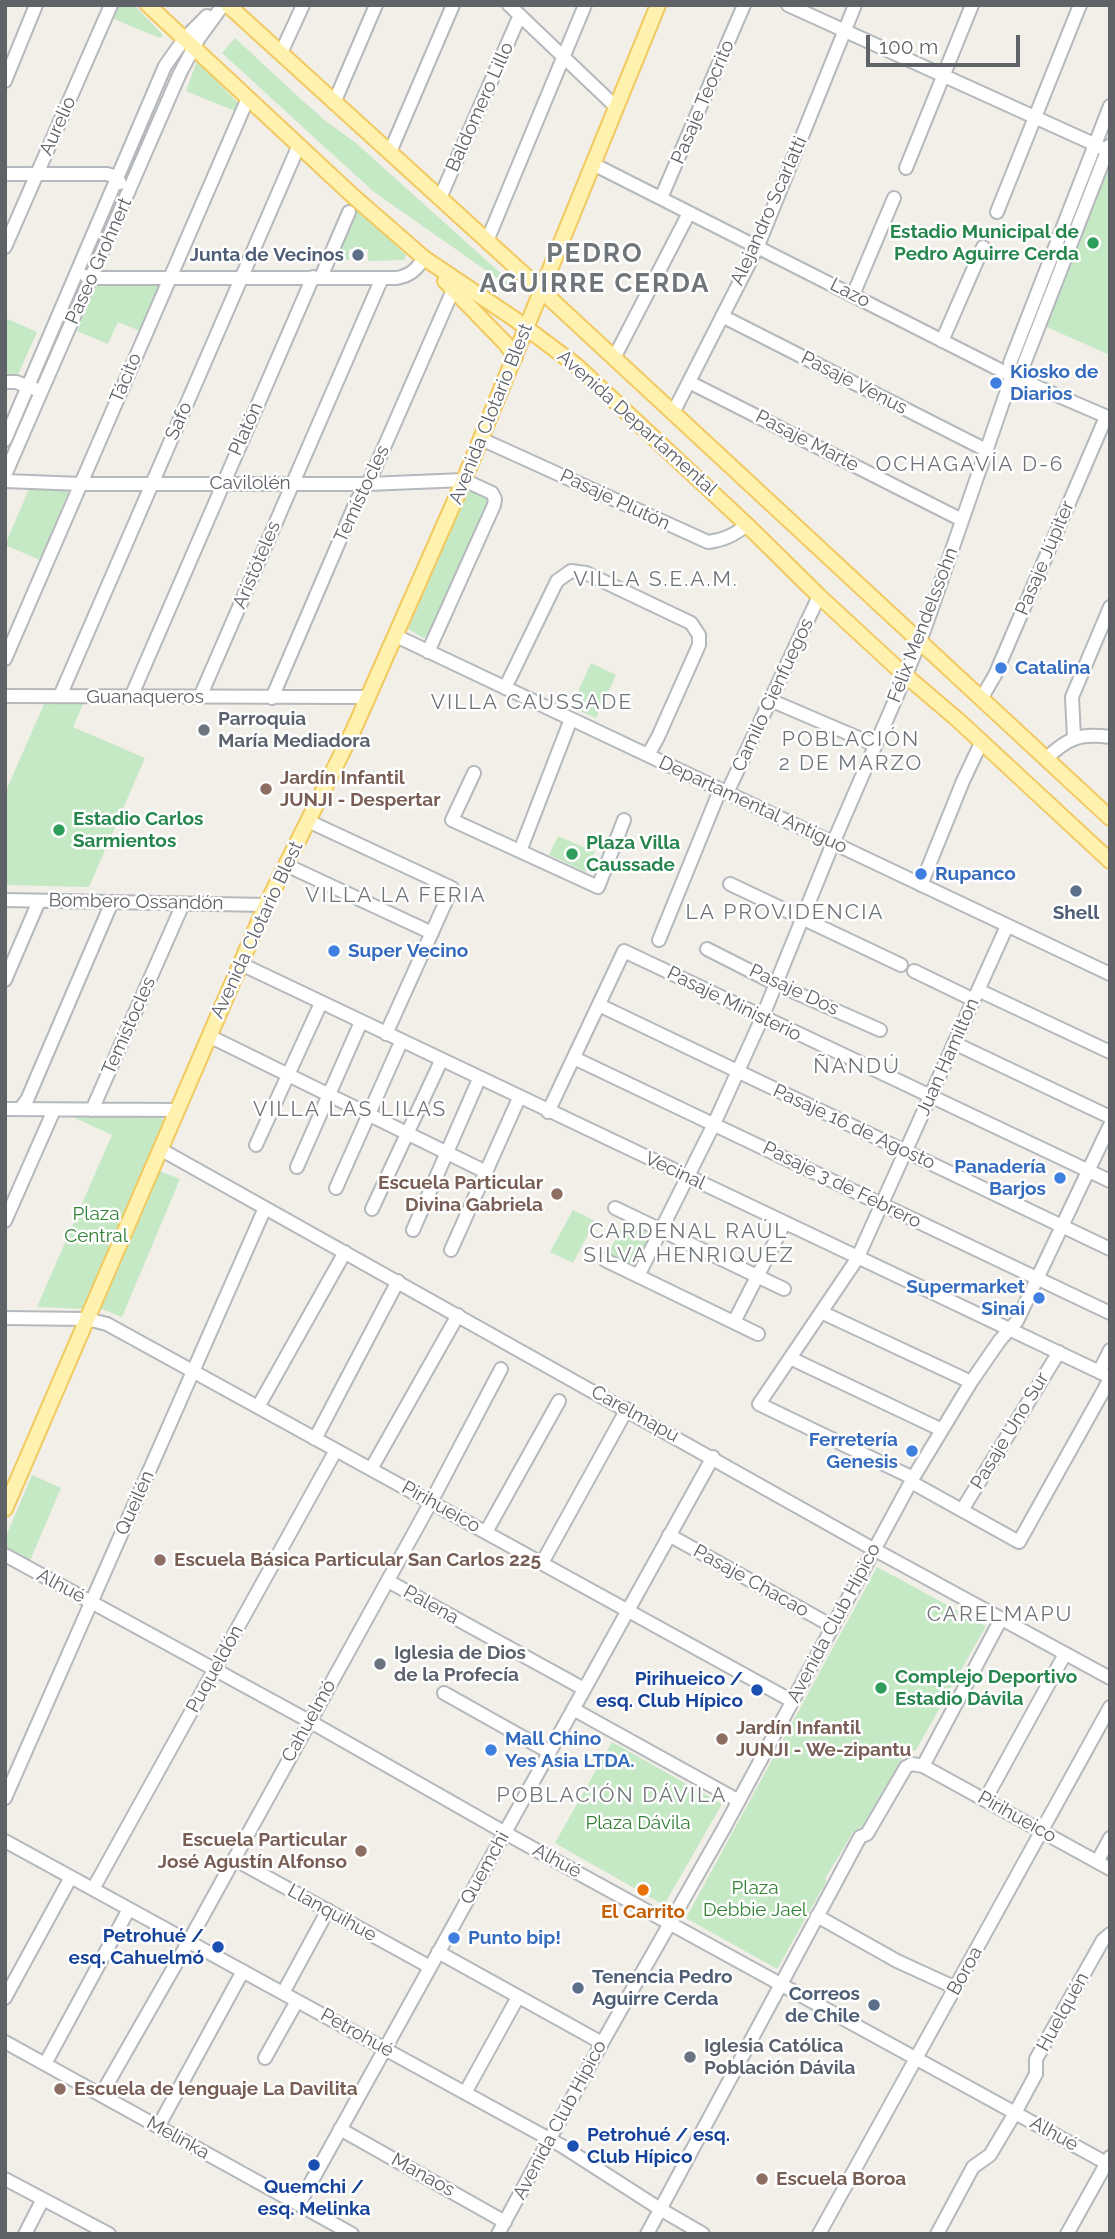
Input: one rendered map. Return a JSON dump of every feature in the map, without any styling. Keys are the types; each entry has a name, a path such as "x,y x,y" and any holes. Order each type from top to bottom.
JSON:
{"main road":[{"name":"Avenida Departamental","path":"148,5 424,258 527,327 578,366 819,596 982,741 1110,861"},
{"name":"Avenida Departamental","path":"228,5 1110,818"},
{"name":"Avenida Clotario Blest","path":"5,1509 266,905 369,697 464,480 659,5"},
{"path":"437,268 453,290 506,344 515,357"}],"street":[{"path":"5,81 36,5"},
{"name":"Aurelio","path":"5,247 111,5"},
{"path":"189,43 221,5"},
{"path":"281,53 303,5"},
{"path":"334,103 376,5"},
{"path":"390,152 453,5"},
{"path":"487,241 585,5"},
{"name":"Pasaje Teocrito","path":"661,198 744,5"},
{"path":"788,5 1094,145 1108,147"},
{"name":"Alejandro Scarlatti","path":"673,413 757,248 855,5"},
{"path":"906,168 972,5"},
{"path":"997,212 1079,8"},
{"path":"515,9 616,107"},
{"name":"Baldomero Lillo","path":"440,198 515,9"},
{"name":"Paseo Grohnert","path":"5,440 165,66 189,43"},
{"name":"Paseo Grohnert","path":"5,475 180,73 189,43"},
{"name":"Tácito","path":"5,659 248,98"},
{"name":"Félix Mendelssohn","path":"638,1276 738,1072 920,642 1012,376 1010,363 1110,106"},
{"name":"Safo","path":"60,696 299,145"},
{"name":"Félix Mendelssohn","path":"1012,376 1023,369 1108,147"},
{"name":"Lazo","path":"593,164 1012,376 1108,417"},
{"path":"5,174 107,174 117,177 128,195"},
{"path":"853,295 894,198"},
{"name":"Platón","path":"131,697 222,483 348,212"},
{"path":"614,358 689,213"},
{"path":"942,341 983,247"},
{"path":"78,272 92,278 382,278 409,275 424,258"},
{"name":"Aristóteles","path":"200,697 382,278"},
{"name":"Temístocles","path":"272,698 357,500 368,484 453,290"},
{"name":"Pasaje Venus","path":"722,316 986,450"},
{"path":"5,382 16,382 42,392"},
{"name":"Pasaje Marte","path":"689,382 962,520"},
{"name":"Pasaje Júpiter","path":"981,699 995,675 1108,417"},
{"name":"Pasaje Plutón","path":"481,439 708,542 723,540 747,525"},
{"name":"Cavilolén","path":"5,481 81,484 368,484 464,480 492,493"},
{"name":"Avenida Clotario Blest","path":"428,652 494,505 492,493"},
{"path":"505,688 557,581 570,571 586,573 691,623 699,635 699,645 648,755"},
{"name":"Camilo Cienfuegos","path":"659,940 724,792 819,596"},
{"path":"1074,738 1072,697 1110,607"},
{"name":"Departamental Antiguo","path":"396,636 505,688 568,725 648,755 1110,975"},
{"name":"Guanaqueros","path":"5,696 369,697"},
{"path":"769,700 875,746"},
{"path":"520,851 568,725"},
{"path":"1046,759 1061,745 1074,738 1091,734 1110,737"},
{"path":"921,885 982,741"},
{"path":"474,773 452,820 598,887 624,820"},
{"path":"308,821 452,888 386,1034"},
{"path":"286,864 432,933"},
{"path":"730,884 901,965"},
{"name":"Bombero Ossandón","path":"5,900 266,905"},
{"path":"5,980 39,901"},
{"path":"20,1109 27,1100 112,902"},
{"name":"Temístocles","path":"92,1110 183,904"},
{"name":"Juan Hamilton","path":"912,1480 759,1404 857,1259 1007,926"},
{"name":"Pasaje Dos","path":"707,949 776,984 880,1030"},
{"name":"Pasaje Ministerio","path":"599,1005 624,951 1110,1181"},
{"name":"Vecinal","path":"241,964 1106,1376"},
{"path":"914,971 1110,1052"},
{"path":"256,1144 321,1003"},
{"path":"548,1112 599,1005"},
{"name":"Pasaje 16 de Agosto","path":"599,1005 1110,1249"},
{"path":"297,1167 361,1022"},
{"path":"209,1036 486,1172"},
{"path":"336,1188 401,1042"},
{"path":"954,1043 1110,1117"},
{"name":"Pasaje 3 de Febrero","path":"574,1058 1110,1314"},
{"path":"372,1209 441,1060"},
{"path":"412,1230 479,1079"},
{"path":"452,1250 519,1098"},
{"path":"5,1109 177,1110"},
{"path":"5,1221 54,1110"},
{"name":"Avenida Club Hípico","path":"498,2234 739,1801 912,1480 971,1382 1000,1340 1011,1329 1038,1279 1110,1125"},
{"name":"Carelmapu","path":"160,1149 873,1549 1110,1678"},
{"name":"Queilén","path":"5,1798 265,1208"},
{"path":"615,1208 784,1289"},
{"path":"734,1322 784,1224"},
{"path":"258,1407 345,1252"},
{"path":"605,1260 758,1334"},
{"path":"316,1438 398,1281"},
{"path":"821,1312 971,1382"},
{"path":"371,1469 458,1315"},
{"name":"Pirihueico","path":"5,1318 87,1319 107,1324 792,1701"},
{"path":"912,1480 1019,1542 1106,1376 1110,1350"},
{"name":"Pasaje Uno Sur","path":"962,1510 1059,1352"},
{"path":"790,1358 942,1430"},
{"name":"Cahuelmó","path":"101,2095 388,1581 501,1369"},
{"path":"486,1532 559,1401"},
{"path":"542,1563 627,1409"},
{"name":"Puqueldón","path":"93,1889 336,1450"},
{"name":"Quemchi","path":"299,2204 713,1457"},
{"name":"Pasaje Chacao","path":"669,1535 832,1626"},
{"name":"Alhué","path":"5,1555 1015,2113 1109,2161"},
{"name":"Palena","path":"388,1581 584,1689"},
{"path":"647,2234 860,1837 867,1834 903,1771 912,1764 923,1766 1001,1619"},
{"path":"985,1800 1065,1654"},
{"path":"444,1693 549,1752"},
{"name":"Boroa","path":"819,2234 1110,1707"},
{"path":"573,1709 739,1801"},
{"name":"Pirihueico","path":"923,1766 1110,1869"},
{"path":"1097,1861 1110,1838"},
{"name":"Petrohué","path":"5,1841 550,2140 704,2234"},
{"name":"Llanquihue","path":"234,1859 430,1967"},
{"path":"5,1998 71,1877"},
{"path":"45,2064 129,1909"},
{"path":"283,1993 328,1910"},
{"path":"817,1916 897,1961 956,1988"},
{"name":"Huelquén","path":"937,2234 974,2166 990,2155 1015,2113 1036,2074 1036,2059 1103,1940 1110,1934"},
{"path":"438,1952 602,2043"},
{"path":"158,2127 243,1971"},
{"path":"468,2095 521,1998"},
{"path":"265,2058 297,2001"},
{"name":"Melinka","path":"5,2042 352,2234"},
{"name":"Manaos","path":"340,2129 505,2222"},
{"path":"1068,2234 1109,2161"},
{"path":"5,2179 101,2232"},
{"path":"25,2234 43,2199"}],"green space":[{"path":"114,5 134,5 163,35 160,38 109,17"},
{"path":"235,38 515,286 514,290 374,192 222,53"},
{"path":"197,61 240,105 237,112 186,91"},
{"name":"Estadio Municipal de Pedro Aguirre Cerda","path":"1110,161 1110,355 1042,325"},
{"path":"356,207 406,255 404,260 368,261 368,249 349,249 349,260 333,260"},
{"path":"96,286 165,286 145,333 118,322 108,344 77,331"},
{"path":"5,318 37,332 17,377 5,372"},
{"path":"470,484 494,494 428,637 423,638 408,629"},
{"path":"29,489 69,490 40,560 5,545"},
{"path":"591,663 616,675 596,718 571,707"},
{"name":"Estadio Carlos Sarmientos","path":"45,702 84,702 73,727 145,758 89,887 5,885 5,793"},
{"name":"Plaza Villa Caussade","path":"558,836 595,852 586,872 549,855"},
{"name":"Plaza Central","path":"160,1115 164,1122 83,1309 37,1307 112,1135 71,1116"},
{"path":"157,1170 180,1179 122,1317 99,1308"},
{"path":"573,1210 595,1221 573,1263 550,1252"},
{"path":"626,1219 653,1233 634,1269 607,1256"},
{"path":"32,1475 61,1488 29,1563 5,1549 5,1539"},
{"name":"Complejo Deportivo Estadio Dávila","path":"877,1567 986,1626 916,1750 906,1752 861,1828 853,1832 777,1969 686,1918"},
{"name":"Plaza Dávila","path":"612,1742 722,1804 664,1905 555,1843"}],"place":[{"name":"Estadio Municipal de Pedro Aguirre Cerda","path":"1093,243"},
{"name":"Junta de Vecinos","path":"358,255"},
{"name":"Kiosko de Diarios","path":"996,383"},
{"name":"Catalina","path":"1001,668"},
{"name":"Parroquia María Mediadora","path":"204,730"},
{"name":"Jardín Infantil JUNJI - Despertar","path":"266,789"},
{"name":"Estadio Carlos Sarmientos","path":"59,830"},
{"name":"Plaza Villa Caussade","path":"572,854"},
{"name":"Rupanco","path":"921,874"},
{"name":"Shell","path":"1076,891"},
{"name":"Super Vecino","path":"334,951"},
{"name":"Panadería Barjos","path":"1060,1178"},
{"name":"Escuela Particular Divina Gabriela","path":"557,1194"},
{"name":"Supermarket Sinai","path":"1039,1298"},
{"name":"Ferretería Genesis","path":"912,1451"},
{"name":"Escuela Básica Particular San Carlos 225","path":"160,1560"},
{"name":"Iglesia de Dios de la Profecía","path":"380,1664"},
{"name":"Complejo Deportivo Estadio Dávila","path":"881,1688"},
{"name":"Pirihueico / esq. Club Hípico","path":"757,1690"},
{"name":"Jardín Infantil JUNJI - We-zipantu","path":"722,1739"},
{"name":"Mall Chino Yes Asia LTDA.","path":"491,1750"},
{"name":"Escuela Particular José Agustín Alfonso","path":"361,1851"},
{"name":"El Carrito","path":"643,1890"},
{"name":"Punto bip!","path":"454,1938"},
{"name":"Petrohué / esq. Cahuelmó","path":"218,1947"},
{"name":"Tenencia Pedro Aguirre Cerda","path":"578,1988"},
{"name":"Correos de Chile","path":"874,2005"},
{"name":"Iglesia Católica Población Dávila","path":"690,2057"},
{"name":"Escuela de lenguaje La Davilita","path":"60,2089"},
{"name":"Petrohué / esq. Club Hípico","path":"573,2146"},
{"name":"Quemchi / esq. Melinka","path":"314,2165"},
{"name":"Escuela Boroa","path":"762,2179"}],"district":[{"name":"PEDRO AGUIRRE CERDA","path":"595,269"},
{"name":"OCHAGAVÍA D-6","path":"970,465"},
{"name":"VILLA S.E.A.M.","path":"656,580"},
{"name":"VILLA CAUSSADE","path":"532,703"},
{"name":"POBLACIÓN 2 DE MARZO","path":"851,752"},
{"name":"VILLA LA FERIA","path":"396,896"},
{"name":"LA PROVIDENCIA","path":"785,913"},
{"name":"ÑANDÚ","path":"857,1067"},
{"name":"VILLA LAS LILAS","path":"350,1110"},
{"name":"CARDENAL RAÚL SILVA HENRIQUEZ","path":"689,1244"},
{"name":"CARELMAPU","path":"1000,1615"},
{"name":"POBLACIÓN DÁVILA","path":"612,1796"}],"park label":[{"name":"Plaza Debbie Jael","path":"755,1899"}]}
